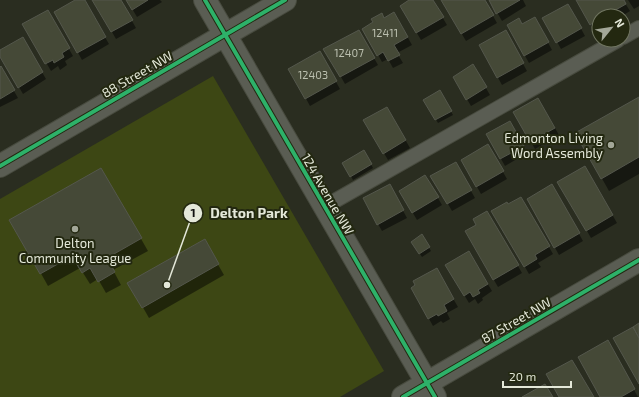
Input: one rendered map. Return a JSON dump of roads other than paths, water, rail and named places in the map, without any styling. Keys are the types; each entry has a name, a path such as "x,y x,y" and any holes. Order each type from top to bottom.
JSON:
{"street":[{"name":"124 Avenue NW","path":"205,0 431,390"},
{"name":"88 Street NW","path":"0,166 285,0"},
{"name":"87 Street NW","path":"403,397 431,390 639,260"}],"lane":[{"path":"324,207 604,48"}],"place":[{"name":"Edmonton Living Word Assembly","path":"611,145"},
{"name":"Delton Community League","path":"75,229"},
{"name":"Delton Park","path":"167,285"}]}
